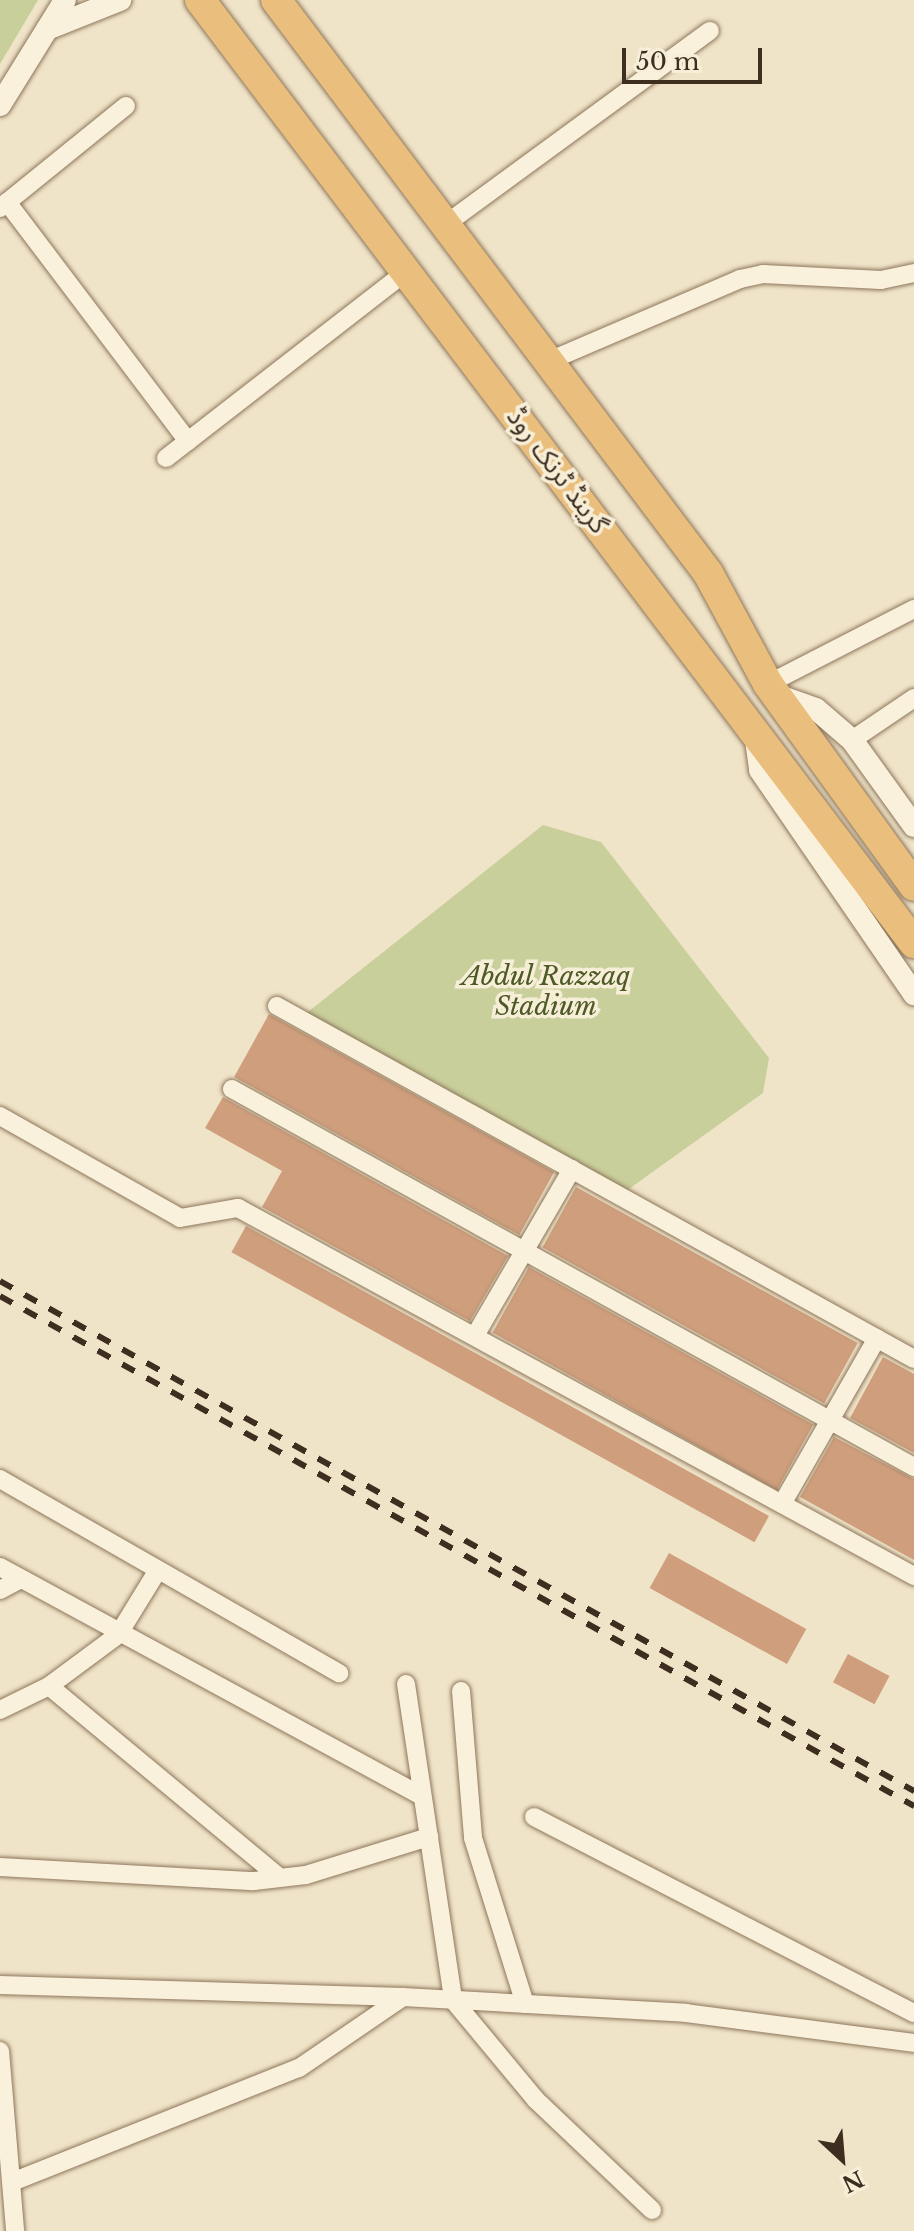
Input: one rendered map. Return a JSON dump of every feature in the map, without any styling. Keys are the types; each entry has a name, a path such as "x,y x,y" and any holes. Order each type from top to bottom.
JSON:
{"highway":[{"name":"گرینڈ ٹرنک روڈ","path":"200,0 914,943"},
{"path":"276,0 708,573 772,690 914,886"}],"street":[{"path":"0,105 65,0"},
{"path":"47,29 120,0"},
{"path":"183,0 222,27"},
{"path":"446,224 710,31"},
{"path":"126,106 4,205 188,441"},
{"path":"166,458 406,272"},
{"path":"549,361 740,279 777,274 881,280 914,273"},
{"path":"772,690 914,609"},
{"path":"772,690 816,709 852,740 914,826"},
{"path":"852,740 914,698"},
{"path":"755,732 760,770 914,994"},
{"path":"277,1006 914,1359"},
{"path":"232,1089 914,1467"},
{"path":"0,1116 180,1218 238,1208 476,1334 914,1576"},
{"path":"476,1334 572,1169"},
{"path":"782,1504 877,1338"},
{"path":"0,1479 339,1673"},
{"path":"0,1567 118,1635 422,1796"},
{"path":"0,1710 49,1686 118,1635 158,1570"},
{"path":"0,1590 21,1579"},
{"path":"406,1684 453,2000 536,2100 652,2210"},
{"path":"49,1686 280,1878"},
{"path":"461,1691 473,1838 525,2004"},
{"path":"534,1817 914,2013"},
{"path":"0,1867 254,1881 306,1875 429,1837"},
{"path":"0,1985 403,1997 686,2013 914,2043"},
{"path":"12,2182 299,2068 403,1997"},
{"path":"0,2051 15,2231"}],"green space":[{"path":"0,0 38,0 0,64"},
{"name":"Abdul Razzaq Stadium","path":"543,825 601,842 769,1058 763,1093 626,1191 304,1015"}],"building":[{"path":"269,1014 554,1172 519,1235 234,1077"},
{"path":"223,1097 508,1256 470,1321 262,1207 282,1171 205,1128"},
{"path":"576,1187 858,1343 824,1403 543,1247"},
{"path":"246,1226 769,1516 754,1542 231,1252"},
{"path":"529,1267 813,1425 777,1490 493,1333"},
{"path":"883,1357 914,1374 914,1453 850,1418"},
{"path":"834,1437 914,1479 914,1560 800,1497"},
{"path":"669,1553 806,1629 787,1664 650,1588"},
{"path":"848,1654 889,1676 874,1704 833,1682"}],"railway":[{"path":"0,1281 914,1791"},
{"path":"0,1296 914,1806"}]}
